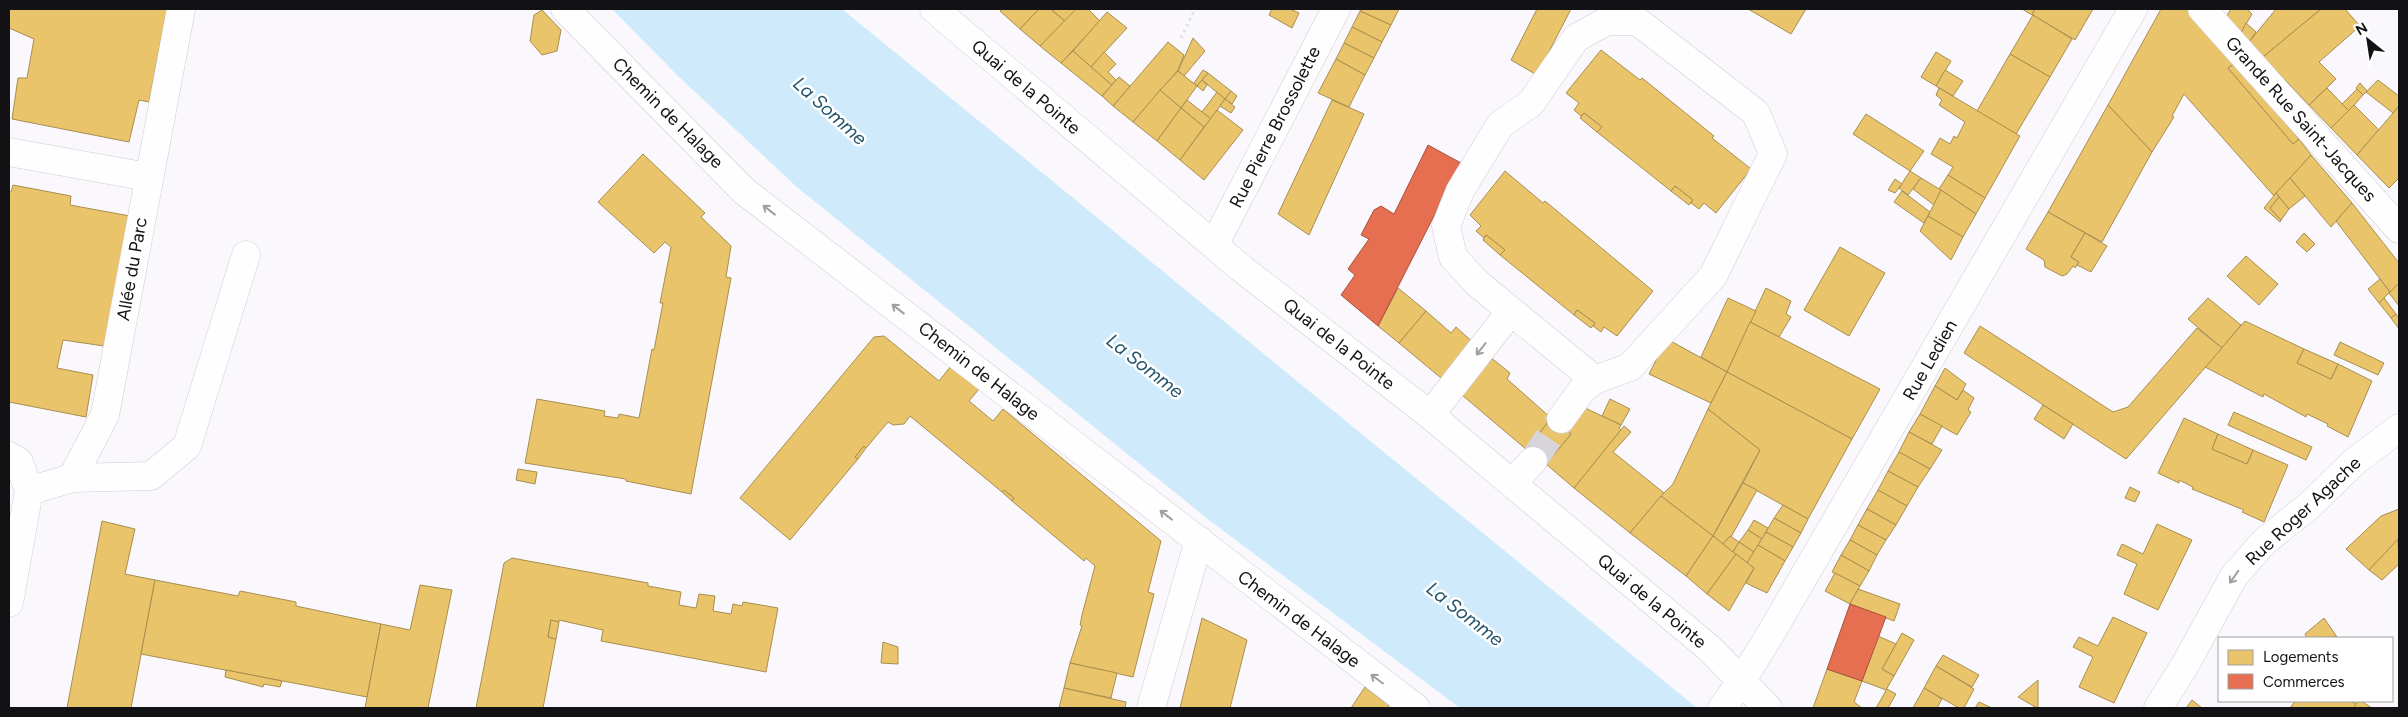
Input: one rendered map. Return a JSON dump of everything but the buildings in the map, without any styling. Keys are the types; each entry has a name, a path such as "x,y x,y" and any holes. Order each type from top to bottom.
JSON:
{"street":[{"name":"Allée du Parc","path":"72,478 105,415 181,9"},
{"name":"Chemin de Halage","path":"565,9 744,191 1199,540 1220,560 1416,708"},
{"name":"Rue Pierre Brossolette","path":"1214,245 1336,9"},
{"name":"Rue Ledien","path":"1722,708 1741,682 2133,9"},
{"name":"Grande Rue Saint-Jacques","path":"2202,9 2399,229"},
{"name":"Quai de la Pointe","path":"938,10 1214,245 1430,415 1709,648 1768,708"},
{"path":"1561,419 1582,390 1595,380 1630,367 1713,276 1773,154 1756,113 1637,21 1607,21 1576,38 1531,103 1500,125 1460,191 1446,226 1453,257 1477,283 1595,380"},
{"path":"9,152 148,178"},
{"path":"29,491 72,478 151,476 186,446 246,255"},
{"path":"1430,415 1511,311"},
{"name":"Rue Roger Agache","path":"2158,708 2185,665 2234,576 2264,542 2311,504 2354,462 2399,428"},
{"path":"9,456 20,462 29,491 9,603"},
{"path":"1512,483 1533,461"},
{"path":"1150,708 1199,540"}],"path":[{"path":"1181,38 1195,9"}],"water":[{"name":"La Somme","path":"612,9 842,9 1697,708 1460,708 1209,520 798,188 678,76"}],"tunnel":[{"path":"1533,461 1561,419"}]}
